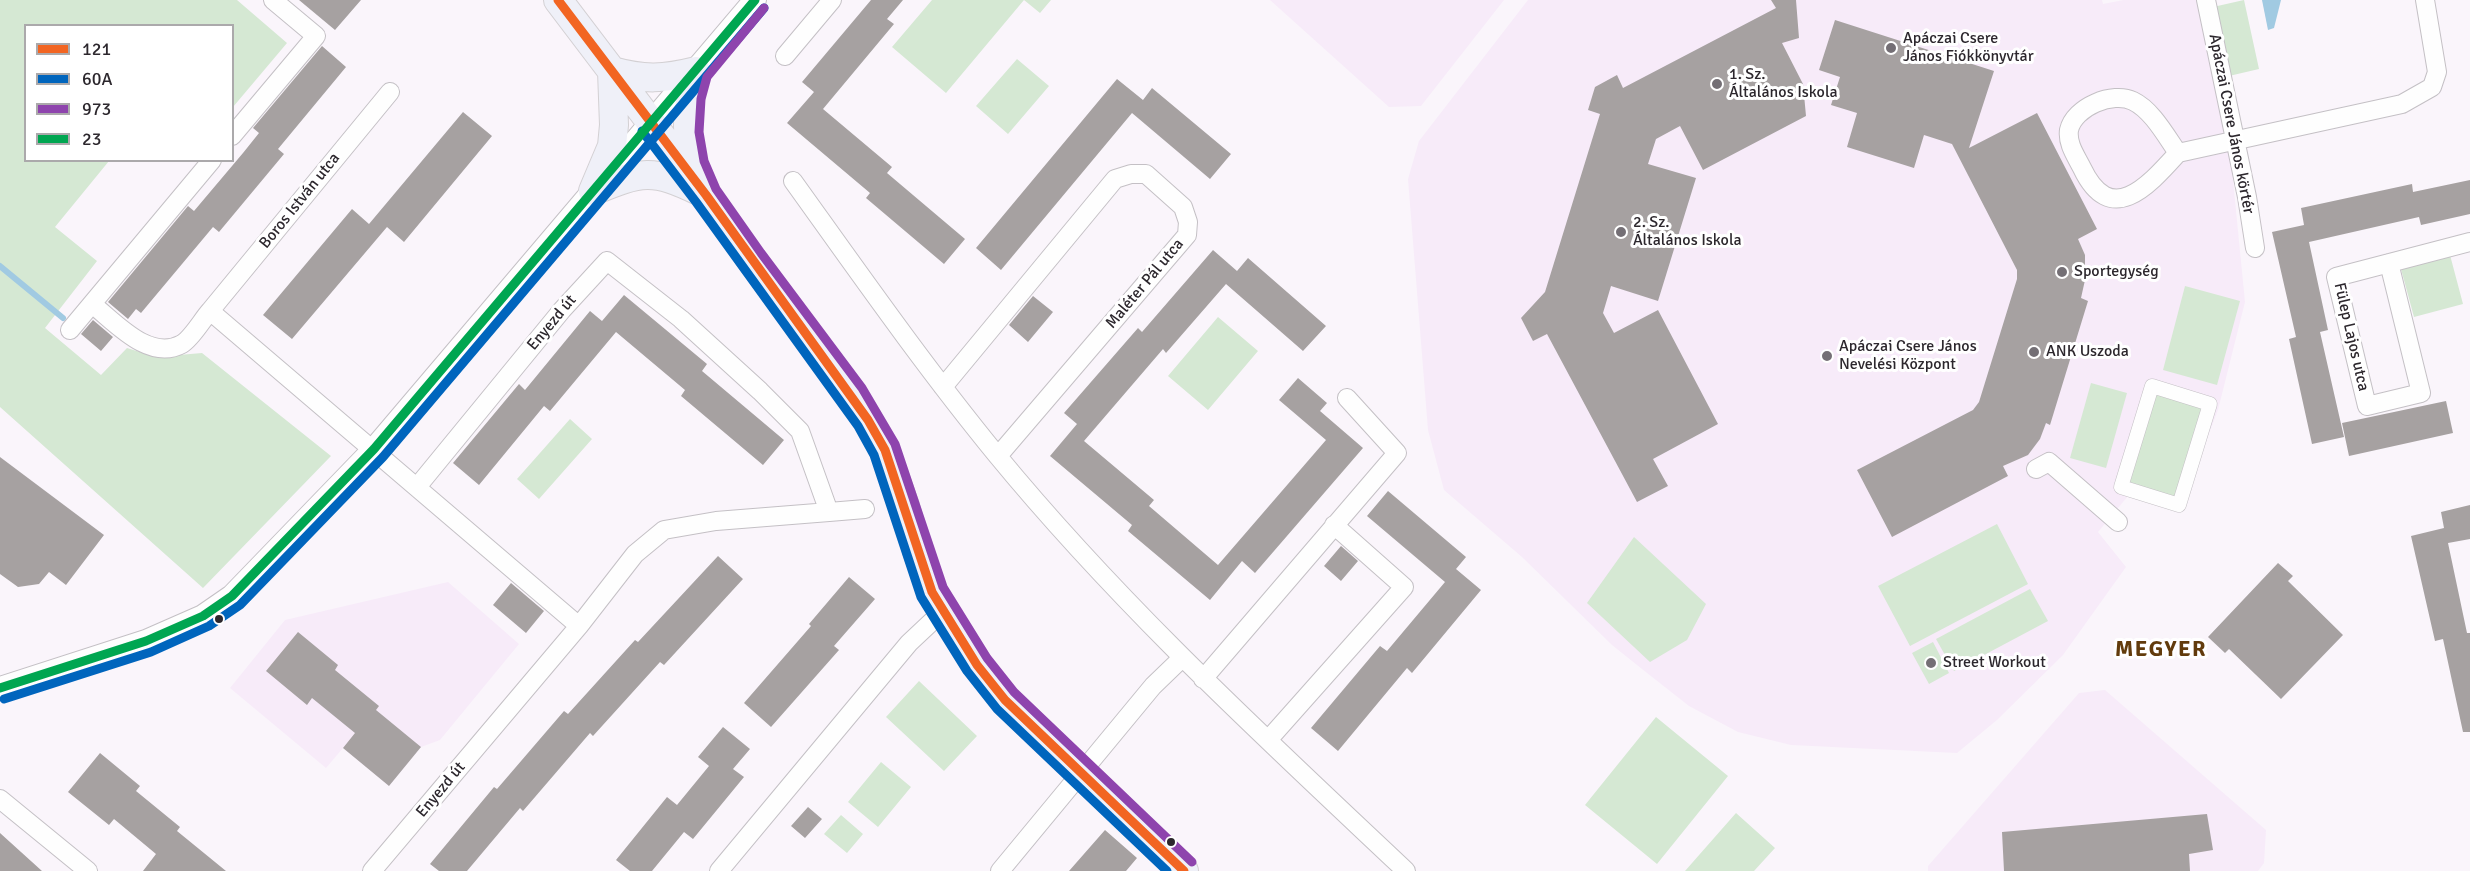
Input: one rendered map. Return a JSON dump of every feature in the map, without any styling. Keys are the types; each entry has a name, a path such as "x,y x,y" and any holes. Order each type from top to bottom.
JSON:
{"main road":[{"path":"558,0 706,195 751,260 852,395 885,450 925,574 942,612 977,665 1005,700 1081,775 1185,871"},
{"path":"612,71 636,78 652,79 696,71 689,97 687,133 692,164 706,195"},
{"path":"593,191 612,146 614,125 612,71"},
{"path":"593,191 635,175 647,173 674,179 706,195"}],"street":[{"path":"234,134 316,36 273,0"},
{"path":"0,688 146,641 203,616 232,597 374,449 755,0"},
{"path":"785,56 832,0"},
{"name":"Apáczai Csere János körtér","path":"2206,0 2255,248"},
{"path":"2178,153 2147,112 2134,101 2117,96 2095,104 2077,115 2069,127 2068,141 2089,184 2101,195 2120,200 2141,191 2155,180 2178,153 2402,104 2432,87 2438,72 2425,0"},
{"name":"Boros István utca","path":"92,304 144,345 164,349 183,343 390,92"},
{"path":"70,330 210,162"},
{"name":"Maléter Pál utca","path":"943,387 1114,179 1131,174 1146,174 1183,207 1188,222 1187,235 998,456"},
{"path":"793,181 943,387 998,456 1080,550 1181,659 1406,871"},
{"name":"Fülep Lajos utca","path":"2389,263 2421,393 2367,406 2336,277 2389,263 2470,242"},
{"name":"Enyezd út","path":"417,487 562,310 607,261 681,319 800,431 829,512"},
{"path":"210,311 579,626"},
{"path":"2152,386 2210,404 2179,505 2121,487 2152,386"},
{"path":"1203,679 1397,453 1347,398"},
{"path":"2036,469 2049,462 2118,522"},
{"name":"Enyezd út","path":"372,871 579,626 635,554 664,530 716,521 866,509"},
{"path":"1268,740 1404,587 1334,525"},
{"path":"719,871 909,643 942,612"},
{"path":"1000,871 1153,686 1181,659"},
{"path":"0,799 88,871"}],"shaded area":[{"path":"1270,0 1504,0 1421,106 1389,107"},
{"name":"Apáczai Csere János Nevelési Központ","path":"1528,0 2102,0 2103,4 2124,0 2197,0 2232,170 2245,302 2218,410 2180,509 2128,496 2098,532 2126,567 2063,655 1997,720 1957,753 1791,745 1738,732 1689,706 1612,645 1522,557 1444,490 1428,430 1408,179 1419,141"},
{"path":"448,582 519,644 440,740 421,747 389,786 343,748 326,768 230,688 285,620"},
{"path":"2105,690 2266,830 2264,863 2258,871 1928,871 1928,866 2079,693"}],"green space":[{"path":"0,0 237,0 287,43 234,106 234,24 24,24 24,162 108,162 55,227 97,261 45,328 101,375 127,348 156,357 202,353 331,456 203,588 0,407"},
{"path":"932,0 1024,0 946,93 892,47"},
{"path":"1024,0 1051,0 1040,13"},
{"path":"2244,0 2259,69 2229,76 2213,7"},
{"path":"1017,59 1049,86 1008,134 976,106"},
{"path":"2450,255 2463,304 2414,317 2401,269"},
{"path":"2185,286 2240,301 2217,385 2163,370"},
{"path":"1218,317 1258,351 1208,410 1168,376"},
{"path":"2091,383 2127,393 2106,468 2070,458"},
{"path":"2155,392 2206,408 2177,500 2126,484"},
{"path":"570,419 592,439 539,499 517,479"},
{"path":"1997,524 2028,584 1910,646 1878,586"},
{"path":"1634,537 1706,604 1687,640 1650,662 1587,603"},
{"path":"2030,589 2048,621 1954,671 1936,639"},
{"name":"Street Workout","path":"1933,642 1949,673 1929,684 1912,653"},
{"path":"919,681 977,736 944,771 886,717"},
{"path":"1656,717 1728,776 1657,864 1585,805"},
{"path":"881,762 911,787 878,827 848,802"},
{"path":"1736,813 1775,848 1754,871 1685,871"},
{"path":"841,815 863,834 847,853 824,834"}],"water":[{"path":"2262,0 2281,0 2274,28 2268,30"}],"building":[{"path":"299,0 361,0 335,30"},
{"path":"871,0 903,0 887,19 894,24 823,109 892,167 887,173 965,239 944,264 866,198 870,193 787,123 814,92 802,82"},
{"path":"1771,0 1796,0 1799,38 1782,43 1803,84 1806,116 1703,170 1680,126 1656,139 1648,164 1696,178 1658,301 1611,286 1603,313 1614,333 1658,310 1718,424 1653,459 1668,486 1637,502 1547,334 1533,341 1521,318 1545,292 1600,114 1588,110 1595,87 1617,75 1623,88 1776,8"},
{"path":"1835,20 1994,71 1969,148 2037,113 2097,229 2078,239 2085,255 2085,280 2081,298 2088,301 2050,425 2046,423 2040,439 2028,455 2003,466 2008,476 1892,537 1857,470 1973,410 1979,402 2017,279 2017,270 1952,144 1924,135 1914,168 1847,147 1857,113 1831,105 1840,77 1819,70"},
{"path":"322,46 346,67 278,149 284,154 219,232 213,227 141,313 136,309 128,319 108,302 188,206 194,211 243,153 259,133 253,128"},
{"path":"1117,79 1143,100 1152,88 1231,154 1210,179 1132,113 1001,270 976,248"},
{"path":"463,112 492,136 404,242 387,227 292,339 263,315 352,209 369,224"},
{"path":"2470,180 2470,214 2421,225 2419,217 2309,242 2328,330 2320,332 2344,437 2312,444 2289,339 2296,337 2272,232 2304,225 2301,208 2412,184 2413,192"},
{"path":"1213,250 1237,271 1248,258 1326,326 1303,351 1226,284 1166,353 1163,349 1084,441 1154,500 1149,506 1218,565 1326,440 1279,400 1298,378 1327,403 1320,411 1363,448 1255,573 1242,561 1210,600 1128,531 1132,525 1050,456 1077,424 1064,413 1138,328 1142,332"},
{"path":"624,295 707,364 702,371 784,440 763,465 681,396 685,390 616,332 550,411 544,406 479,485 453,463 519,384 525,390 590,311 602,321"},
{"path":"1033,296 1053,312 1028,342 1009,325"},
{"path":"93,320 113,337 101,351 81,334"},
{"path":"2446,401 2453,433 2349,456 2342,423"},
{"path":"0,457 104,535 66,585 49,572 39,584 18,587 0,574"},
{"path":"1388,491 1466,557 1456,569 1481,590 1412,673 1407,668 1338,751 1311,728 1380,646 1387,651 1445,582 1367,516"},
{"path":"2470,505 2470,539 2448,543 2467,633 2470,633 2470,732 2463,732 2443,639 2435,641 2411,536 2444,528 2441,512"},
{"path":"1341,546 1358,561 1341,581 1324,566"},
{"path":"718,556 743,579 664,665 660,662 593,736 590,733 523,811 520,808 467,871 439,871 430,864 494,787 497,789 564,711 568,714 635,640 638,642"},
{"path":"2278,563 2293,576 2288,581 2343,635 2281,699 2229,649 2225,653 2208,637"},
{"path":"849,577 875,599 834,646 839,650 771,727 744,703 811,626 809,624"},
{"path":"511,583 544,611 526,633 493,605"},
{"path":"298,632 338,665 335,670 379,706 376,710 421,747 389,786 343,748 355,733 312,698 307,705 266,671"},
{"path":"723,727 750,749 733,769 744,777 693,839 684,832 652,871 630,871 616,860 667,797 677,805 709,766 698,757"},
{"path":"100,753 140,786 136,791 180,827 177,831 226,871 143,871 156,854 114,819 109,825 68,792"},
{"path":"808,807 822,819 805,838 791,826"},
{"path":"2207,814 2213,850 2189,854 2190,871 2004,871 2002,832"},
{"path":"1105,830 1137,858 1126,871 1069,871"},
{"path":"0,833 42,871 0,871"}],"waterway":[{"path":"0,266 63,318"}],"transit line":[{"name":"121","path":"558,0 706,195 868,420 885,450 932,592 977,665 1005,700 1184,871"},
{"name":"23","path":"0,688 146,641 203,616 232,596 374,449 755,0"},
{"name":"60A","path":"4,699 151,652 209,626 240,605 383,457 764,8"},
{"name":"973","path":"764,8 707,77 701,99 699,132 704,161 716,189 862,388 895,444 943,587 987,658 1014,692 1192,862"},
{"name":"60A","path":"642,131 858,426 874,455 921,597 967,671 997,709 1167,871"}],"place":[{"name":"Apáczai Csere János Fiókkönyvtár","path":"1891,48"},
{"name":"1. Sz. Általános Iskola","path":"1717,84"},
{"name":"2. Sz. Általános Iskola","path":"1621,232"},
{"name":"Sportegység","path":"2062,272"},
{"name":"ANK Uszoda","path":"2034,352"},
{"name":"Apáczai Csere János Nevelési Központ","path":"1827,356"},
{"name":"Street Workout","path":"1931,663"}],"district":[{"name":"MEGYER","path":"2161,650"}]}
